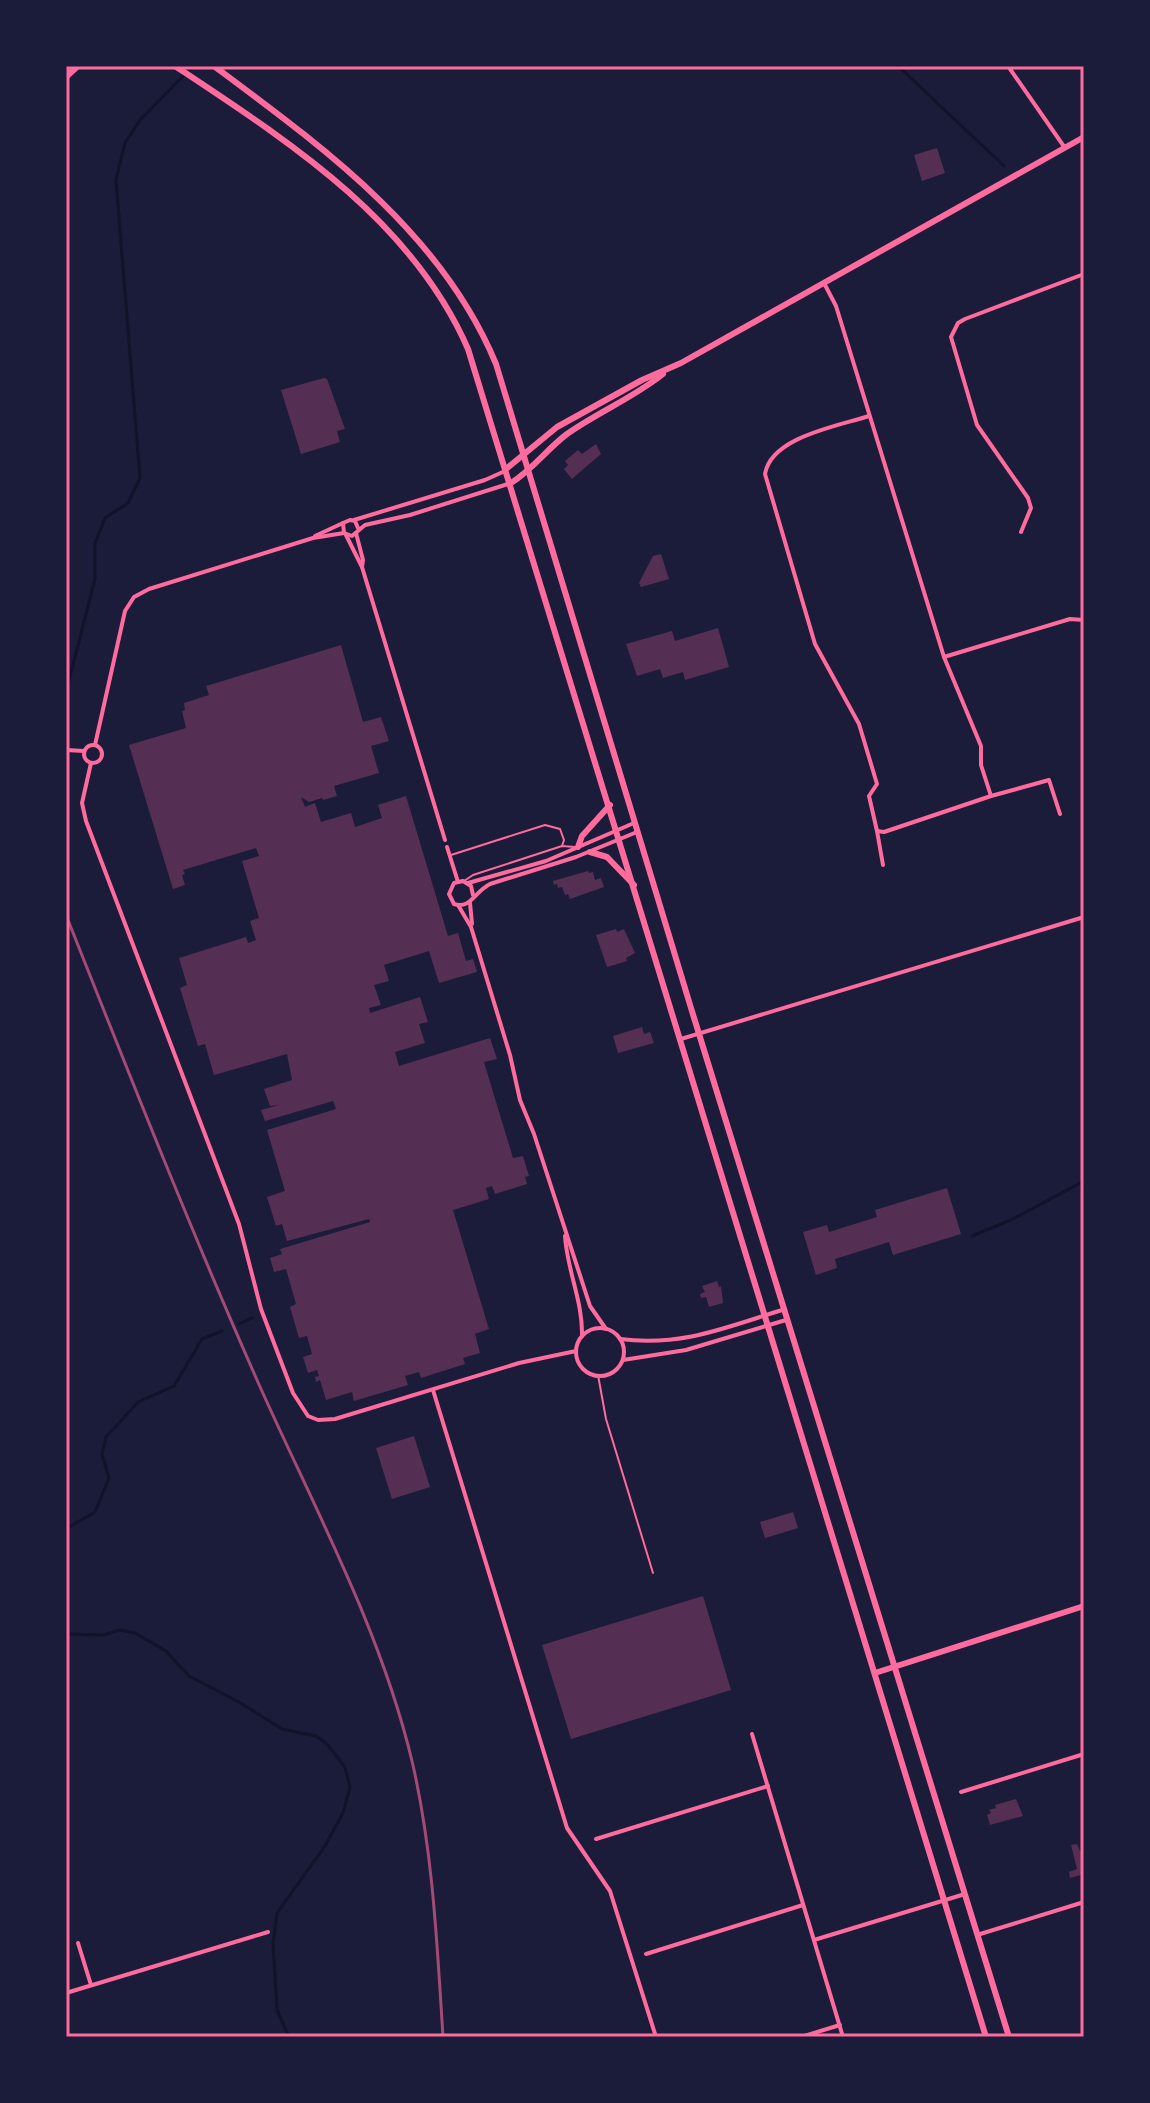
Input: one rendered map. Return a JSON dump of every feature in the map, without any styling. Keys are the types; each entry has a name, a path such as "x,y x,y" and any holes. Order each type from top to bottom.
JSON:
{"main road":[{"path":"66,77 78,66"},
{"path":"175,66 323,171 372,214 422,269 446,305 468,349 986,2037"},
{"path":"214,66 315,144 403,223 436,259 465,301 490,349 525,453 699,1034 1009,2037"},
{"path":"506,469 557,427 642,380 668,370 1084,137"},
{"path":"511,483 530,471 570,432 646,388 668,370"},
{"path":"578,847 582,836 610,805"},
{"path":"590,852 607,857 634,885"},
{"path":"875,1673 1084,1606"}],"street":[{"path":"1008,66 1065,148"},
{"path":"1021,532 1031,508 1028,498 977,425 951,337 953,329 965,319 1084,274"},
{"path":"824,283 836,306 944,657 981,746 981,765 991,796"},
{"path":"869,416 796,441 774,455 766,465 765,474 815,644 851,705 877,784 869,796 883,865"},
{"path":"95,745 123,620 134,597 149,589 313,538 343,523 485,480 506,469"},
{"path":"313,538 345,534 511,483"},
{"path":"353,520 362,567"},
{"path":"343,523 345,534 362,567 445,840"},
{"path":"944,657 1070,619 1084,620"},
{"path":"95,745 102,750 102,756 91,763 84,751 87,746 95,745"},
{"path":"66,750 84,751"},
{"path":"91,763 82,803 86,821 233,1207 261,1309 298,1404 313,1419 329,1420 519,1363 576,1351"},
{"path":"877,831 884,832 1049,780 1060,814"},
{"path":"564,1230 569,1267 581,1311 582,1336 576,1351 580,1364 591,1374 613,1372 623,1360 623,1345 606,1329 590,1306 520,1100 510,1055 471,927 449,894 451,886 546,861 637,822"},
{"path":"471,927 470,903 473,895 490,884 590,852 639,831"},
{"path":"447,847 463,882 473,895"},
{"path":"458,905 470,903"},
{"path":"681,1039 1084,917"},
{"path":"620,1339 653,1343 677,1341 785,1309"},
{"path":"623,1360 686,1350 789,1319"},
{"path":"582,1336 593,1329 606,1329"},
{"path":"433,1390 567,1828 610,1891 656,2037"},
{"path":"752,1734 843,2037"},
{"path":"961,1792 1084,1754"},
{"path":"596,1839 768,1786"},
{"path":"814,1941 965,1894"},
{"path":"977,1935 1084,1902"},
{"path":"646,1954 803,1905"},
{"path":"66,1993 268,1932"},
{"path":"78,1943 91,1985"},
{"path":"801,2037 840,2025"}],"lane":[{"path":"449,856 465,848 545,825 560,829 564,840 562,846"},
{"path":"463,882 473,875 562,846 578,847"},
{"path":"598,1375 606,1419 653,1573"}],"building":[{"path":"937,148 945,173 922,181 914,155"},
{"path":"324,378 345,429 337,431 340,442 301,454 281,390"},
{"path":"596,444 601,454 572,479 564,469 568,465 565,461 578,450 582,454"},
{"path":"661,554 669,579 641,587 639,583 653,556"},
{"path":"718,628 729,667 685,680 683,672 663,678 660,669 637,676 626,644 672,631 675,641"},
{"path":"341,645 363,722 381,717 389,741 371,746 379,773 334,786 337,796 309,802 301,797 305,807 315,803 321,822 351,813 355,827 382,818 378,805 406,796 448,936 458,933 466,961 473,959 477,972 439,983 429,951 384,965 389,981 374,985 381,1005 369,1008 370,1013 420,997 428,1022 419,1024 425,1043 395,1052 399,1066 490,1038 497,1059 484,1062 513,1158 523,1156 529,1176 525,1177 527,1184 495,1194 492,1186 486,1188 489,1199 453,1210 489,1329 475,1334 480,1353 463,1358 465,1364 421,1378 419,1372 405,1376 408,1385 354,1401 352,1392 326,1400 320,1380 316,1382 315,1377 319,1376 317,1370 308,1373 303,1357 312,1354 307,1336 299,1338 290,1307 296,1304 286,1269 274,1272 270,1258 282,1254 280,1249 370,1222 369,1219 287,1241 282,1224 276,1226 267,1197 285,1191 267,1130 336,1109 333,1101 265,1121 261,1110 279,1105 270,1106 264,1089 292,1080 287,1054 214,1075 205,1044 198,1046 180,988 187,985 179,958 246,937 248,943 256,940 250,921 259,918 242,861 259,856 256,848 183,870 185,885 173,889 129,745 186,728 182,711 185,710 184,703 209,695 206,686"},
{"path":"593,872 595,880 601,878 604,887 570,899 562,887 554,885 553,881"},
{"path":"616,929 617,932 624,929 635,953 626,958 627,961 607,967 596,935"},
{"path":"642,1027 644,1034 650,1032 654,1043 618,1053 613,1036"},
{"path":"947,1188 961,1234 893,1255 889,1242 835,1259 837,1268 816,1275 803,1232 827,1225 829,1232 877,1217 875,1210"},
{"path":"717,1281 721,1286 723,1303 709,1307 706,1297 701,1298 700,1294 705,1292 702,1286"},
{"path":"414,1436 430,1487 392,1499 376,1448"},
{"path":"793,1512 798,1528 765,1538 760,1522"},
{"path":"703,1596 731,1690 571,1739 542,1645"},
{"path":"1016,1799 1023,1816 990,1825 989,1810"},
{"path":"1077,1844 1080,1851 1084,1850 1084,1874 1070,1878 1069,1872 1077,1869 1071,1845"}],"waterway":[{"path":"66,692 95,579 95,543 105,518 128,503 140,478 116,180 125,143 140,120 193,66"},
{"path":"898,66 1004,166"},
{"path":"972,1236 1013,1219 1084,1181"},
{"path":"239,1324 252,1318"},
{"path":"66,1529 95,1512 109,1478 102,1454 106,1437 138,1402 174,1386 202,1339 222,1331"},
{"path":"66,1634 103,1635 120,1630 135,1633 166,1651 189,1676 282,1729 316,1736 326,1743 345,1767 350,1787 343,1813 325,1846 277,1913 273,1944 277,2010 289,2037"}],"railway":[{"path":"66,915 207,1264 343,1567 382,1662 412,1761 425,1829 443,2037"}]}
